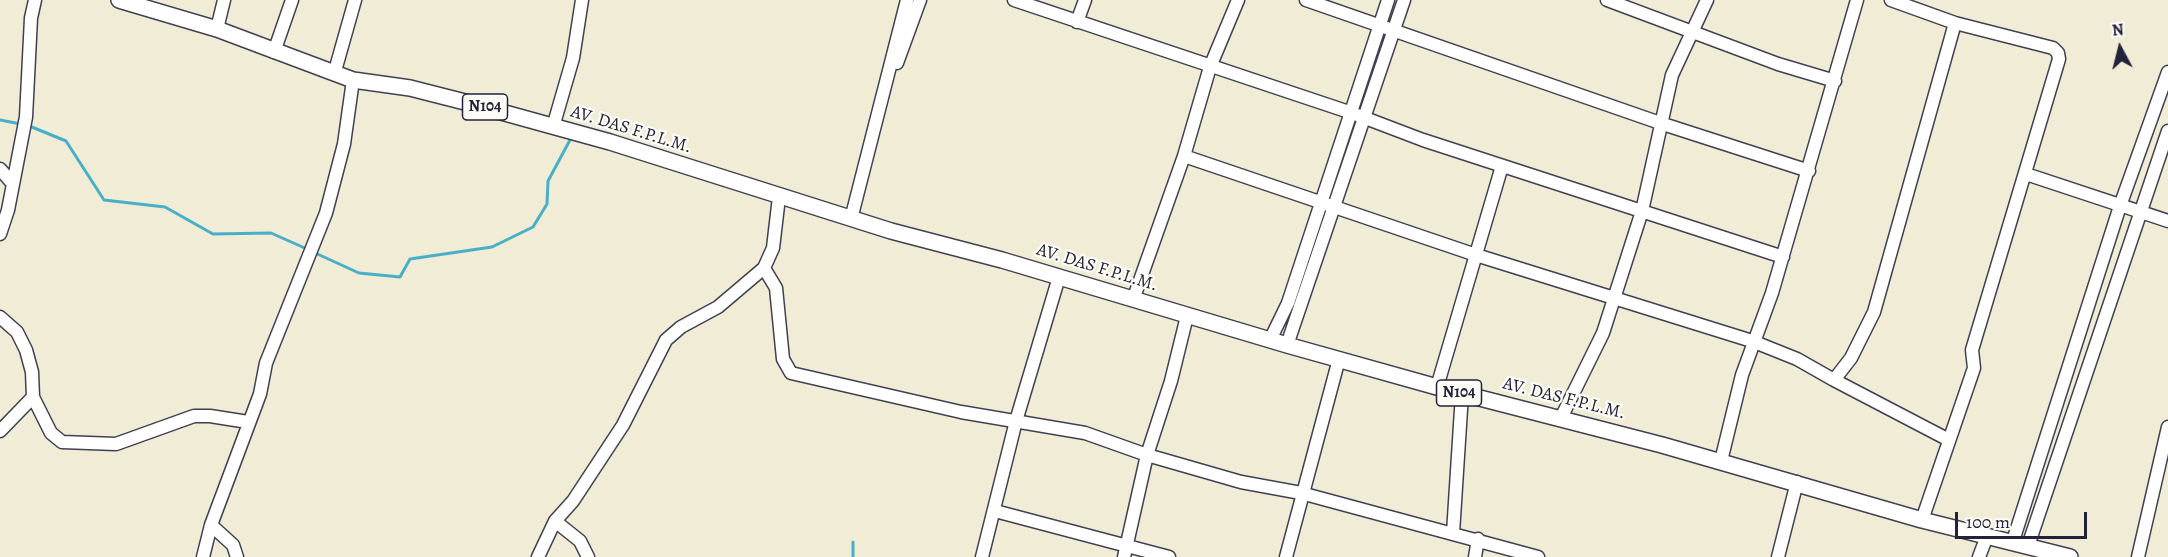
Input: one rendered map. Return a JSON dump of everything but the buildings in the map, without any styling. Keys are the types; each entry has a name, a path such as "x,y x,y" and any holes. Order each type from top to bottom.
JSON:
{"main road":[{"name":"AV. DAS F.P.L.M.","path":"118,0 217,29 274,52 335,71 353,80 410,88 553,127 851,219 1059,277 1287,345 1462,394 1721,461 1922,520 2070,557"}],"street":[{"path":"0,234 13,184 26,117 31,18 35,0"},
{"path":"217,29 224,0"},
{"path":"274,52 292,0"},
{"path":"335,71 355,0"},
{"path":"553,127 573,58 582,0"},
{"path":"851,219 887,86 907,0"},
{"path":"887,86 906,43 920,0"},
{"path":"1014,0 1210,67 1352,112 1423,140 1783,257"},
{"path":"1077,22 1085,0"},
{"path":"1133,300 1184,156 1210,67 1238,0"},
{"path":"1306,0 1395,29 1663,124 1809,171"},
{"path":"1270,340 1288,303 1388,0"},
{"path":"1287,345 1404,0"},
{"path":"1607,0 1778,64 1835,81"},
{"path":"1561,418 1586,371 1615,297 1641,211 1663,124 1663,111 1672,75 1707,0"},
{"path":"1721,461 1752,340 1783,257 1857,0"},
{"path":"1891,0 1955,23 2053,48 2058,53 2059,59 1972,350 1974,368 1922,520"},
{"path":"1834,380 1851,358 1874,312 1955,23"},
{"path":"2013,541 2120,206 2168,72"},
{"path":"204,557 211,525 228,485 229,472 239,453 248,422 260,394 273,343 316,239 344,144 353,80"},
{"path":"2028,546 2168,131"},
{"path":"1184,156 1321,200 1476,255 1752,340 1797,359 1949,440"},
{"path":"1437,387 1502,166"},
{"path":"0,169 13,184"},
{"path":"2026,174 2168,221"},
{"path":"538,557 555,521 573,501 623,425 666,340 681,327 718,307 764,268 773,248 780,197"},
{"path":"764,268 776,288 783,359 791,373 961,412 1084,433 1147,455 1241,482 1301,493 1538,557"},
{"path":"982,557 1016,421 1059,277"},
{"path":"1126,551 1147,455 1171,381 1187,316"},
{"path":"0,317 16,332 26,350 32,372 33,397 51,433 62,442 116,444 194,416 248,422"},
{"path":"1286,557 1301,493 1339,358"},
{"path":"1453,533 1462,394"},
{"path":"0,430 33,397"},
{"path":"2138,557 2168,427"},
{"path":"1778,557 1797,483"},
{"path":"995,511 1126,551 1169,557"},
{"path":"555,521 580,541 588,557"},
{"path":"211,525 234,545 237,557"},
{"path":"1979,557 1987,536"},
{"path":"1474,557 1478,539"}],"waterway":[{"path":"0,120 21,124"},
{"path":"27,125 66,141 104,200 165,207 213,234 271,233 307,249"},
{"path":"313,252 359,273 400,277 410,259 492,247 533,227 547,204 548,181 570,140"},
{"path":"853,542 853,557"}]}
